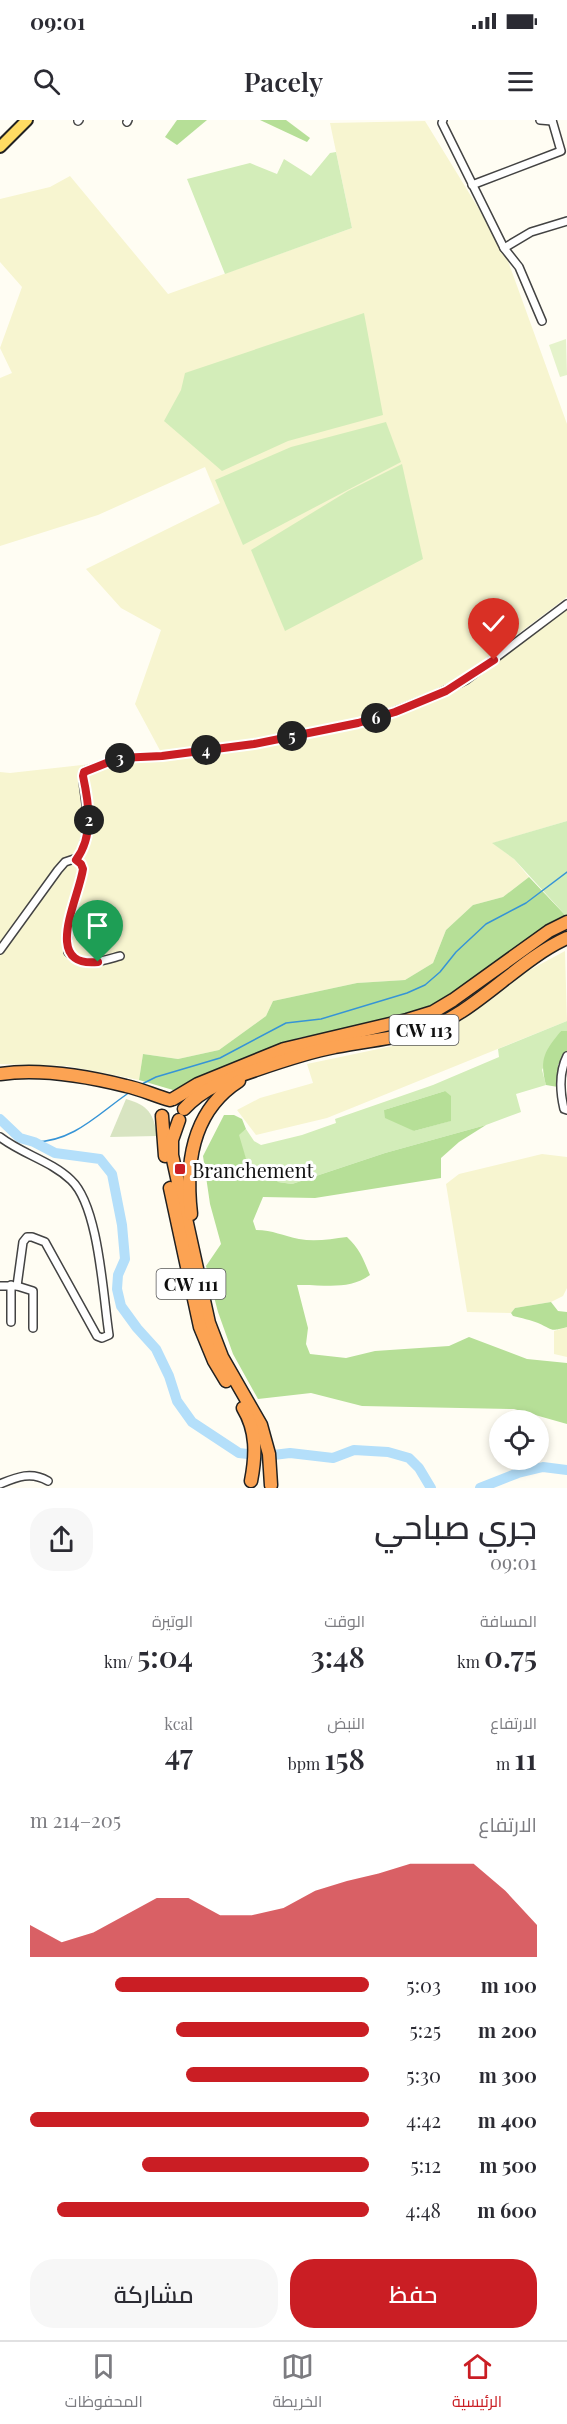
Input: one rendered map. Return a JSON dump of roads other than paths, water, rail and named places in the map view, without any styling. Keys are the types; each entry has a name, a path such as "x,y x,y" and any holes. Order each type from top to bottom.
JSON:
{"highway":[{"path":"167,1106 198,1084 294,1046 433,1012 549,931 567,922"},
{"name":"CW 113","path":"258,1069 312,1052 422,1031 446,1020 540,952 567,938"},
{"path":"167,1106 172,1122 182,1114 194,1098 212,1087 258,1069"},
{"path":"258,1069 233,1084 218,1097 206,1113 197,1131 191,1152 188,1184 195,1254 212,1333 228,1368 257,1417 260,1439 274,1487"},
{"path":"0,1074 49,1073 124,1088 140,1092 167,1106 180,1102 182,1114"},
{"path":"0,1080 46,1079 124,1088"},
{"name":"CW 111","path":"167,1106 163,1147 200,1327 214,1361 260,1439 248,1484"},
{"name":"CW 111","path":"182,1114 173,1135 171,1150 195,1254"},
{"path":"248,1484 262,1479 274,1487"}],"main road":[{"path":"0,147 27,120"}],"street":[{"path":"443,120 442,123 504,248 519,267 542,321"},
{"path":"472,185 561,151 552,120 540,120"},
{"path":"504,248 531,232 567,221"},
{"path":"76,860 84,846 88,831 88,805 83,776 86,771 119,758 162,756 254,744 358,723 386,715 466,680 567,604"},
{"path":"0,950 58,870 65,862 76,860 83,869 68,927 68,952 77,960 87,963 120,956"},
{"path":"567,1056 561,1068 562,1100 564,1110 567,1110"},
{"path":"0,1137 71,1180 85,1200 99,1265 109,1335 102,1338 97,1335 45,1242 27,1237 23,1242 14,1286 11,1322"},
{"path":"0,1286 14,1286 33,1291 33,1328"},
{"path":"0,1484 26,1475 40,1476 48,1481"}],"waterway":[{"path":"142,1084 156,1077 220,1058 286,1023 321,1019 407,993 425,985 486,924 526,903 567,872"},
{"path":"34,1142 62,1137 86,1125 130,1092"},
{"path":"0,1119 20,1138 34,1142 55,1153 100,1159 112,1174 122,1225 125,1259 118,1275 117,1289 121,1306 156,1349 169,1376 177,1401 192,1422 239,1453 265,1456 290,1453 333,1458 354,1450 388,1452 409,1458 419,1468 431,1488"},
{"path":"480,1488 518,1473 543,1467 567,1470"}],"place":[{"name":"Branchement","path":"180,1169"}]}
